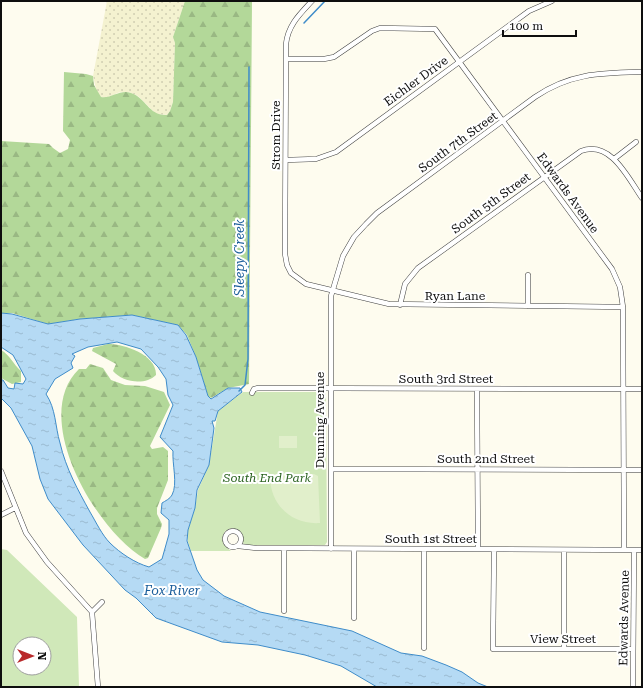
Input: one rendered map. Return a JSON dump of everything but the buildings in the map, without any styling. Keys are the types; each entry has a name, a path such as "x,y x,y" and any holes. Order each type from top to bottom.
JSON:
{"street":[{"name":"Strom Drive","path":"293,275 288,266 285,254 286,40 289,29 295,20 312,1"},
{"name":"Eichler Drive","path":"286,160 313,159 333,153 529,11 552,1"},
{"name":"Edwards Avenue","path":"286,59 324,59 334,57 378,28 426,27 436,29 613,272 620,287 623,307 624,550"},
{"name":"South 7th Street","path":"332,291 343,256 354,237 377,213 537,96 568,79 585,75 642,72"},
{"path":"614,159 636,142"},
{"name":"South 5th Street","path":"400,305 404,287 414,272 575,154 584,149 599,149 614,159 642,198"},
{"name":"Ryan Lane","path":"293,275 308,285 384,303 400,305 623,307"},
{"path":"528,275 528,306"},
{"name":"Dunning Avenue","path":"331,549 330,388 332,291"},
{"name":"South 3rd Street","path":"252,393 254,389 258,388 642,389"},
{"path":"477,389 478,549"},
{"name":"South 2nd Street","path":"331,469 642,470"},
{"path":"1,471 26,533 44,558 92,612 98,687"},
{"path":"1,515 15,508"},
{"name":"South 1st Street","path":"238,546 247,548 284,549 634,550"},
{"path":"284,549 284,611"},
{"path":"354,549 354,618"},
{"path":"424,549 424,648"},
{"name":"View Street","path":"494,550 494,649 633,649"},
{"path":"564,550 564,649"},
{"name":"Edwards Avenue","path":"633,687 634,550"},
{"path":"634,550 642,550"},
{"path":"92,612 102,602"}],"shaded area":[{"path":"107,1 185,1 173,37 175,43 173,102 167,115 156,114 138,96 129,92 120,92 106,98 101,97 97,93 93,76"}],"green space":[{"path":"185,1 252,1 249,384 228,388 211,398 208,396 196,357 187,335 178,325 132,315 79,319 48,324 12,313 1,313 1,141 49,144 60,153 68,149 70,140 63,131 64,72 93,76 94,85 101,97 108,97 123,92 131,93 136,95 156,113 167,115 173,102 175,43 173,37"},
{"path":"108,344 123,346 146,356 155,368 156,375 146,381 134,381 117,375 113,371 116,364 92,351 93,348"},
{"path":"1,350 7,354 21,371 21,382 12,384 1,378"},
{"path":"90,364 103,368 111,380 125,385 145,386 164,392 170,405 150,446 152,449 163,447 168,451 168,480 157,508 157,514 162,524 161,528 148,558 145,559 126,545 107,524 89,499 75,472 65,443 61,415 65,390 79,369 86,369"},
{"name":"South End Park","path":"243,392 326,393 327,542 325,545 244,545 240,532 232,528 225,531 222,538 224,545 231,551 191,551 188,542 188,530 195,508 198,490 209,465 218,411"},
{"path":"279,436 297,436 297,448 279,448"},
{"path":"270,474 314,474 318,476 320,523 309,523 299,520 283,510 277,503 273,494"},
{"path":"1,549 7,550 77,617 79,687 1,687"}],"water":[{"name":"Fox River","path":"1,313 12,314 48,324 80,319 132,315 178,325 186,335 196,357 208,396 211,399 228,388 240,388 242,392 218,411 215,421 212,421 214,428 209,465 197,490 195,508 188,530 187,541 197,570 203,580 224,596 260,612 352,631 401,653 422,656 446,665 462,672 478,683 488,687 377,687 341,666 305,655 258,645 222,642 156,618 136,598 125,590 83,545 48,499 40,479 32,446 11,408 1,398 1,380 3,380 8,388 14,389 15,383 23,384 26,379 13,355 1,347","holes":["117,342 141,349 158,367 166,379 168,395 173,405 160,437 173,451 175,485 170,498 162,503 161,513 169,520 169,534 162,559 149,567 133,560 118,550 107,540 99,528 81,496 69,470 58,437 52,406 46,394 55,379 73,368 71,363 75,356 72,354 88,347"]}],"waterway":[{"name":"Sleepy Creek","path":"304,23 325,1"},
{"name":"Sleepy Creek","path":"239,391 245,385 248,359 249,67"}]}
